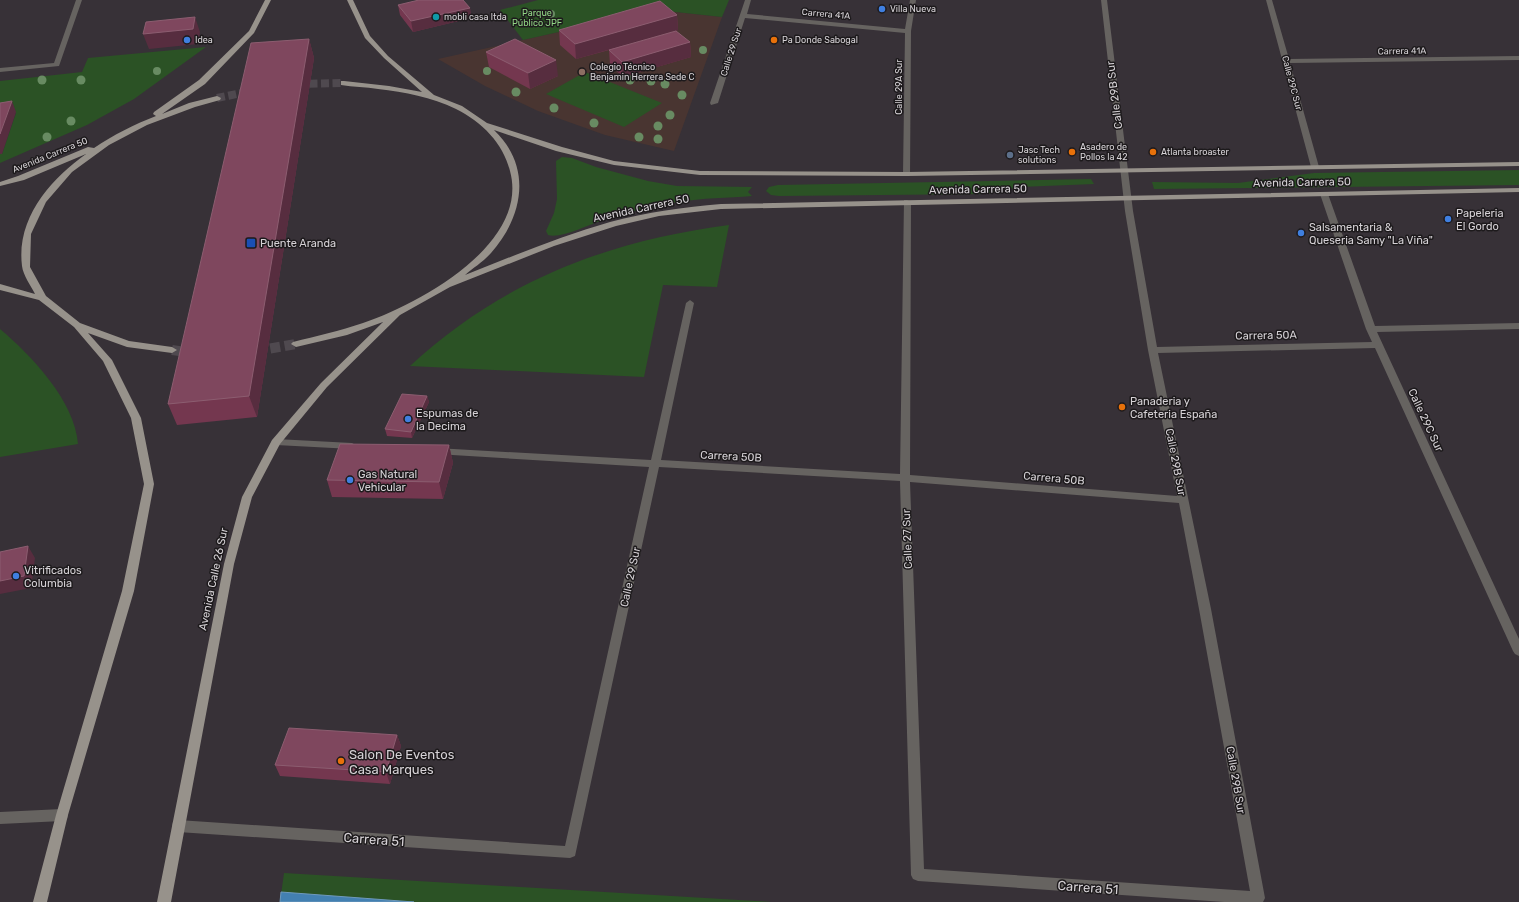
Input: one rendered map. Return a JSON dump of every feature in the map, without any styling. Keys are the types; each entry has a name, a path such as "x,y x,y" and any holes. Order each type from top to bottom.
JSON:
{"main road":[{"path":"144,123 202,82 252,32 268,0"},
{"path":"350,0 367,37 386,57 432,97"},
{"path":"296,344 332,337 396,314 450,284 489,250 512,215 518,181 509,151 486,125 462,109 432,97 390,87 344,83"},
{"path":"42,298 26,267 27,234 42,201 69,170 106,143 144,123 192,105 217,98"},
{"name":"Avenida Carrera 50","path":"486,125 559,149 614,163 700,173 907,174 1519,164"},
{"name":"Avenida Carrera 50","path":"0,184 21,178 106,143"},
{"name":"Avenida Carrera 50","path":"450,284 572,237 615,224 658,214 694,208 736,204 1519,190"},
{"path":"0,287 42,298 76,325 107,360 136,418 149,484 128,591 62,815 40,902"},
{"name":"Avenida Calle 26 Sur","path":"164,902 229,564 247,497 276,442 324,385 396,314"},
{"path":"76,325 128,344 172,350"}],"street":[{"path":"0,70 57,64 79,0"},
{"name":"Calle 29 Sur","path":"714,103 748,0"},
{"name":"Calle 29A Sur","path":"907,174 908,31 913,0"},
{"name":"Calle 29B Sur","path":"1104,0 1126,197 1153,350 1183,500 1258,898"},
{"name":"Calle 29C Sur","path":"1269,0 1315,167"},
{"name":"Carrera 41A","path":"743,16 908,31"},
{"name":"Carrera 41A","path":"1286,61 1519,58"},
{"name":"Calle 29C Sur","path":"1324,194 1371,329 1519,652"},
{"name":"Calle 27 Sur","path":"907,202 905,478 918,875"},
{"name":"Calle 29 Sur","path":"570,852 690,303"},
{"path":"1371,329 1519,326"},
{"name":"Carrera 50A","path":"1153,350 1379,345"},
{"path":"276,442 361,446"},
{"name":"Carrera 50B","path":"423,450 905,478 1183,500"},
{"path":"0,818 62,815"},
{"name":"Carrera 51","path":"178,826 570,852"},
{"name":"Carrera 51","path":"918,875 1258,898"}],"shaded area":[{"name":"Colegio Técnico Benjamin Herrera Sede C","path":"657,10 722,17 674,151 605,135 538,111 485,86 438,59"}],"green space":[{"name":"Parque Público JPF","path":"538,0 729,0 722,17 657,10 523,40 500,10"},
{"path":"206,47 134,99 87,125 0,163 0,154 2,154 16,113 0,114 0,81 82,72 88,58"},
{"path":"585,72 662,103 624,127 546,94"},
{"path":"562,157 572,158 596,167 648,181 677,186 752,187 748,192 752,196 696,200 659,205 612,217 568,233 554,236 548,235 546,231 554,213 557,199 556,161"},
{"path":"1519,170 1519,185 1154,189 1152,182 1238,183 1314,173"},
{"path":"1091,179 1094,184 1020,187 985,194 779,196 771,195 766,191 769,187 778,185"},
{"path":"729,225 717,287 663,285 644,377 410,366 445,336 482,310 519,288 558,270 599,254 641,242 684,232"},
{"path":"0,329 38,365 50,380 69,412 75,428 78,444 0,457"},
{"path":"284,873 772,902 280,902"}],"water":[{"path":"281,892 414,902 280,902"}],"building":[{"path":"419,0 463,0 470,8 411,21 398,5"},
{"path":"660,1 677,15 575,44 559,30"},
{"path":"195,17 193,29 143,34 146,22"},
{"path":"676,31 690,42 622,62 609,50"},
{"name":"Puente Aranda","path":"309,39 249,396 168,404 251,43"},
{"path":"515,39 556,60 528,73 486,52"},
{"path":"12,101 0,134 0,103"},
{"name":"Espumas de la Decima","path":"402,394 427,396 411,432 385,429"},
{"path":"340,444 449,445 439,482 327,480"},
{"path":"28,546 24,576 0,581 0,552"},
{"name":"Salon De Eventos Casa Marques","path":"289,728 397,735 386,772 275,765"}],"tunnel":[{"path":"298,84 344,83"},
{"path":"217,98 252,91"},
{"path":"256,351 296,344"},
{"path":"172,350 194,353"}],"place":[{"name":"Villa Nueva","path":"882,9"},
{"name":"mobli casa ltda","path":"436,17"},
{"name":"Idea","path":"187,40"},
{"name":"Pa Donde Sabogal","path":"774,40"},
{"name":"Colegio Técnico Benjamin Herrera Sede C","path":"582,72"},
{"name":"Asadero de Pollos la 42","path":"1072,152"},
{"name":"Atlanta broaster","path":"1153,152"},
{"name":"Jasc Tech solutions","path":"1010,155"},
{"name":"Papeleria El Gordo","path":"1448,219"},
{"name":"Salsamentaria & Queseria Samy \"La Viña\"","path":"1301,233"},
{"name":"Puente Aranda","path":"251,243"},
{"name":"Panaderia y Cafeteria España","path":"1122,407"},
{"name":"Espumas de la Decima","path":"408,419"},
{"name":"Gas Natural Vehicular","path":"350,480"},
{"name":"Vitrificados Columbia","path":"16,576"},
{"name":"Salon De Eventos Casa Marques","path":"341,761"}]}
